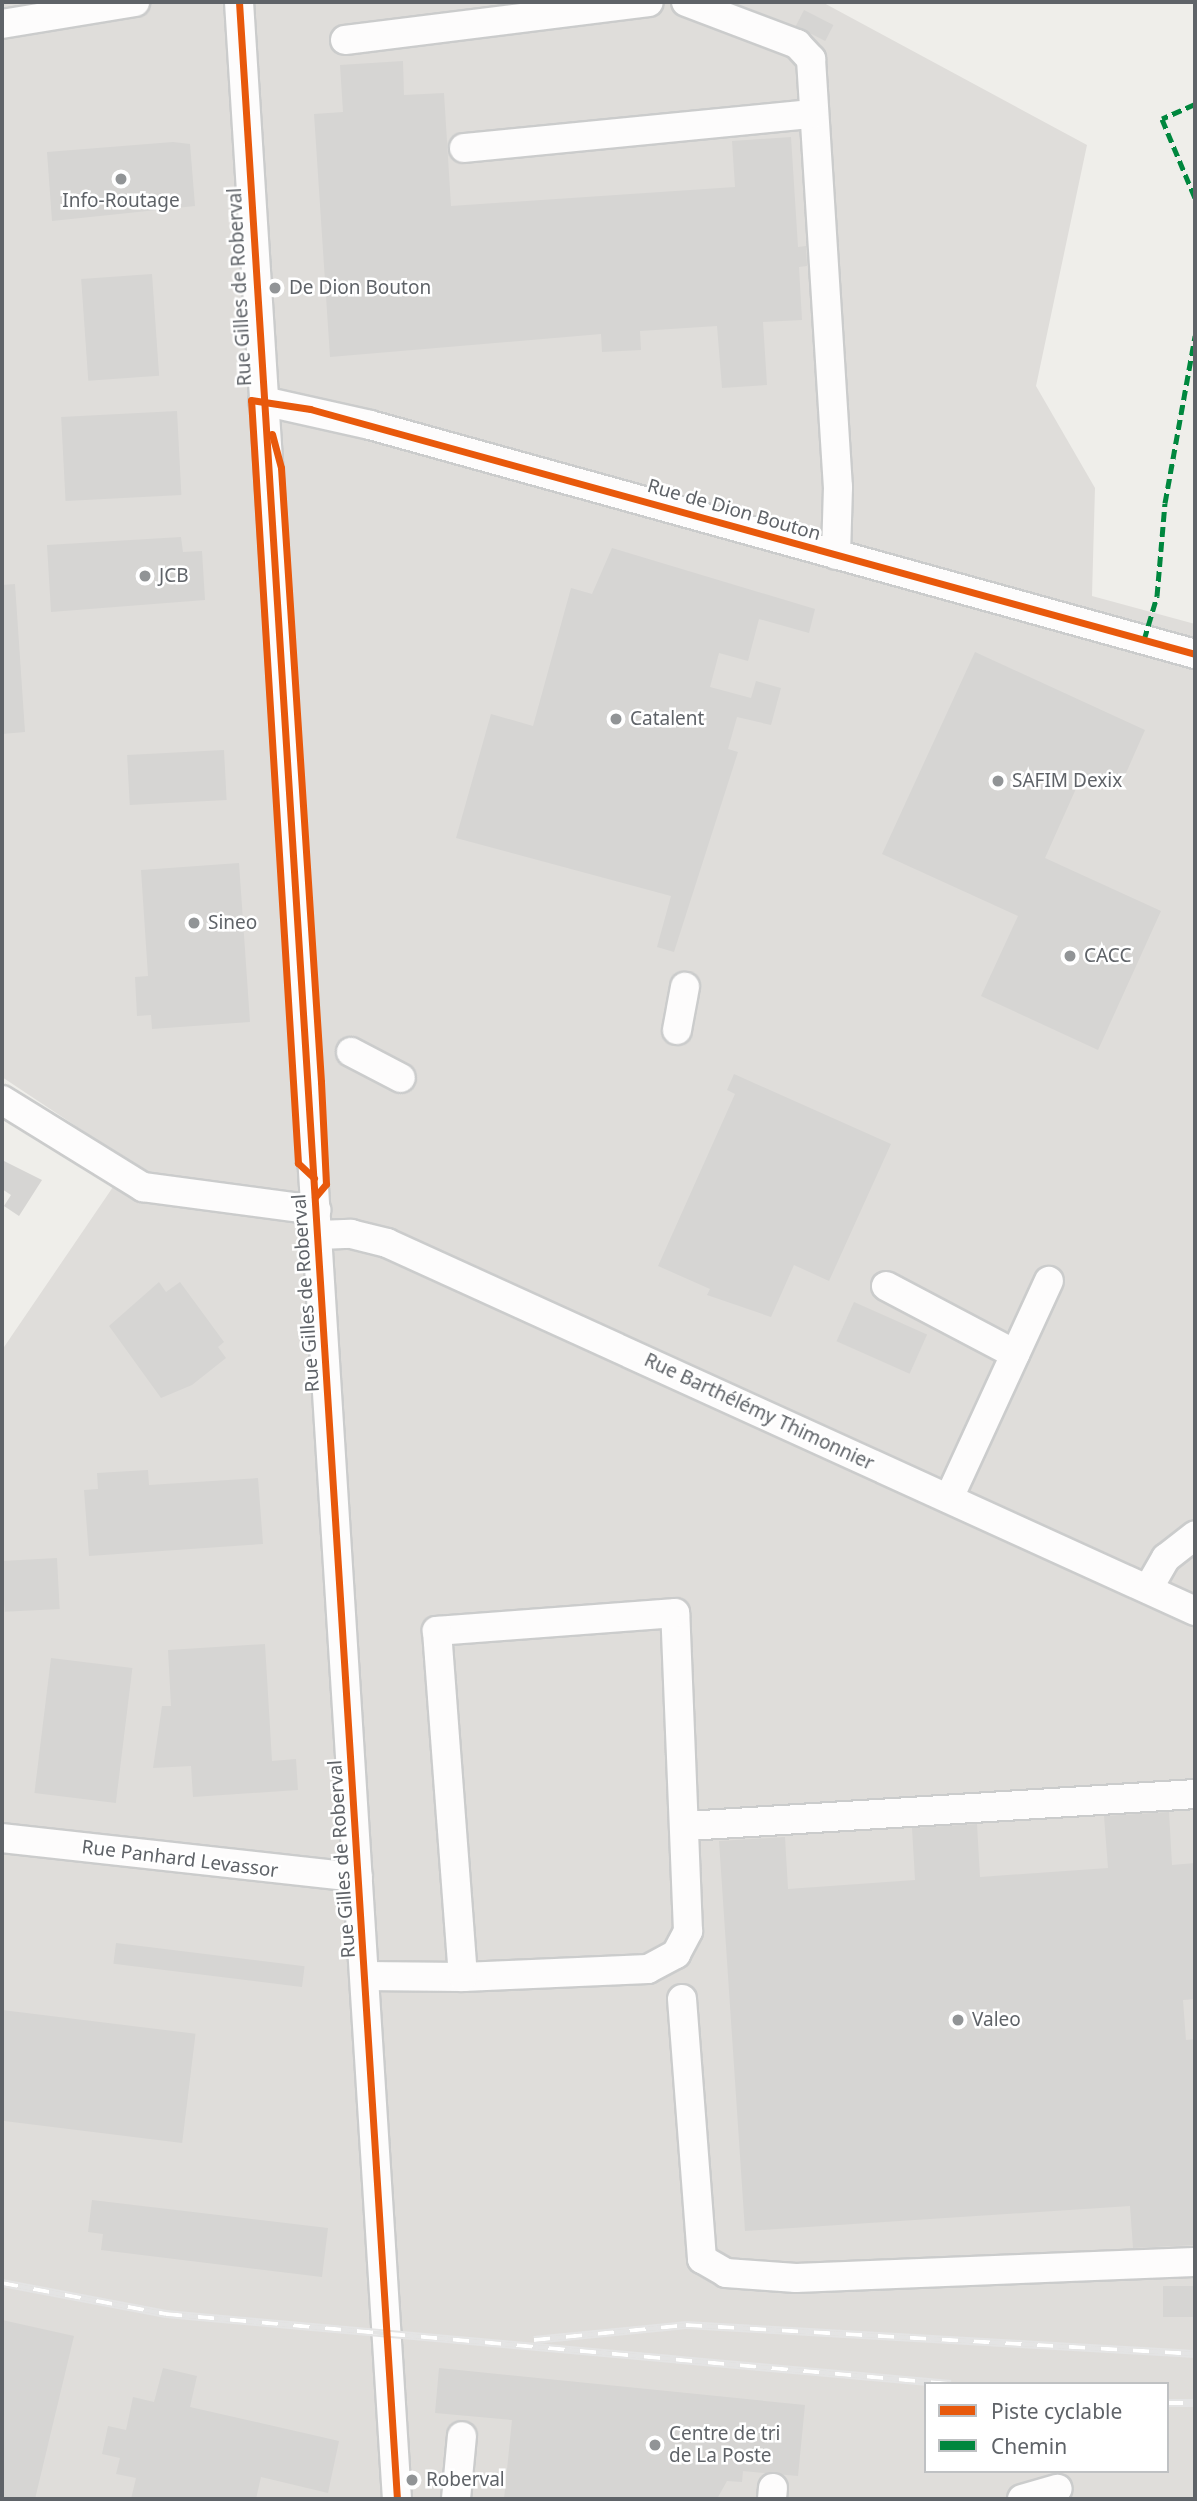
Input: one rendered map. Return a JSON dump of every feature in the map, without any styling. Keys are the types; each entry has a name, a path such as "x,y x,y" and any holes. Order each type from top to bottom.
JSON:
{"street":[{"path":"2,24 135,2"},
{"name":"Rue Gilles de Roberval","path":"239,2 397,2499"},
{"path":"345,40 649,2"},
{"path":"686,2 797,44 811,59 838,487 836,555"},
{"path":"464,148 813,114"},
{"name":"Rue de Dion Bouton","path":"263,401 1195,654"},
{"path":"677,1030 685,987"},
{"path":"351,1052 401,1078"},
{"name":"Rue Barthélémy Thimonnier","path":"2,1100 143,1187 317,1222 387,1243 1195,1611"},
{"path":"949,1498 1049,1281"},
{"path":"886,1286 1015,1354"},
{"path":"1148,1589 1166,1558 1195,1535"},
{"path":"365,1976 463,1977 648,1969 676,1954 688,1931 687,1826 675,1613 437,1630 463,1977"},
{"path":"687,1826 1195,1794"},
{"name":"Rue Panhard Levassor","path":"2,1838 358,1877"},
{"path":"682,1999 702,2259 726,2273 796,2278 1195,2262"},
{"path":"456,2499 462,2435"},
{"path":"1021,2499 1058,2489"}],"shaded area":[{"path":"2,2 822,2 1087,145 1036,386 1095,488 1092,596 1195,624 1195,2499 2,2499 2,1350 130,1162 2,1077"}],"building":[{"path":"804,10 833,25 825,41 796,26"},
{"path":"403,61 404,95 444,93 451,206 735,187 732,141 791,137 798,247 806,246 807,266 799,267 802,320 763,322 767,385 722,388 717,326 640,331 641,350 602,352 601,334 330,357 314,114 343,112 340,65"},
{"name":"Info-Routage","path":"173,142 190,144 195,206 52,221 47,152"},
{"path":"152,274 159,376 88,381 81,279"},
{"path":"177,411 181,495 66,501 61,417"},
{"name":"JCB","path":"181,537 183,552 202,551 205,600 51,612 47,545"},
{"name":"Catalent","path":"612,548 815,609 809,633 759,619 748,661 719,653 710,687 751,698 756,681 781,688 771,725 737,717 728,749 738,752 674,952 657,947 671,896 456,838 491,714 533,726 571,588 592,594"},
{"path":"15,584 25,732 2,734 2,585"},
{"name":"SAFIM Dexix","path":"975,652 1145,730 1119,789 1083,773 1045,858 1161,911 1098,1050 981,996 1018,916 882,854"},
{"path":"224,750 227,800 130,805 127,755"},
{"name":"Sineo","path":"239,863 250,1022 152,1029 151,1015 137,1016 135,977 148,976 141,870"},
{"path":"734,1074 891,1144 829,1281 794,1265 771,1317 707,1295 710,1289 658,1266 735,1094 727,1090"},
{"path":"2,1160 42,1180 19,1216 4,1206 11,1195 2,1189"},
{"path":"159,1282 166,1292 180,1282 224,1342 218,1347 226,1358 192,1385 161,1398 109,1326"},
{"path":"854,1302 927,1335 910,1374 837,1341"},
{"path":"148,1470 149,1485 258,1478 263,1544 89,1556 84,1490 98,1489 97,1473"},
{"path":"57,1558 60,1609 5,1612 2,1561"},
{"path":"265,1644 272,1761 296,1759 298,1790 193,1797 191,1766 153,1768 162,1706 171,1706 168,1650"},
{"path":"51,1658 132,1668 116,1803 34,1793"},
{"name":"Valeo","path":"1169,1812 1172,1865 1195,1863 1195,1999 1183,2000 1186,2040 1195,2039 1195,2245 1133,2248 1130,2206 745,2231 719,1841 785,1837 788,1889 915,1880 912,1828 977,1824 980,1877 1108,1868 1104,1816"},
{"path":"116,1943 305,1966 302,1987 113,1964"},
{"path":"2,2010 196,2034 182,2143 2,2121"},
{"path":"92,2200 328,2228 322,2277 101,2250 103,2234 88,2232"},
{"path":"1163,2286 1195,2286 1195,2317 1163,2317"},
{"path":"2,2320 74,2336 35,2499 2,2499"},
{"path":"163,2368 197,2376 190,2407 339,2441 328,2493 261,2477 256,2499 131,2499 136,2478 116,2474 120,2458 102,2454 108,2426 126,2430 133,2397 154,2402"},
{"name":"Centre de tri de La Poste","path":"439,2368 805,2405 798,2476 743,2471 742,2482 727,2481 717,2499 504,2499 512,2420 435,2413"}],"railway":[{"path":"2,2283 166,2314 929,2382"},
{"path":"534,2340 686,2325 1195,2354"},
{"path":"1169,2403 1195,2403"}],"marked path":[{"path":"1195,104 1162,119 1195,198"},
{"path":"1144,640 1157,596 1165,503 1195,336"}],"cycle path":[{"path":"239,2 397,2499"},
{"path":"314,1178 298,1163 251,400 310,409 1195,654"},
{"path":"272,434 281,468 321,1082 326,1184 315,1197"}],"place":[{"name":"Info-Routage","path":"121,179"},
{"name":"De Dion Bouton","path":"275,288"},
{"name":"JCB","path":"145,576"},
{"name":"Catalent","path":"616,719"},
{"name":"SAFIM Dexix","path":"998,781"},
{"name":"Sineo","path":"194,923"},
{"name":"CACC","path":"1070,956"},
{"name":"Valeo","path":"958,2020"},
{"name":"Centre de tri de La Poste","path":"655,2445"},
{"name":"Roberval","path":"412,2480"}]}
